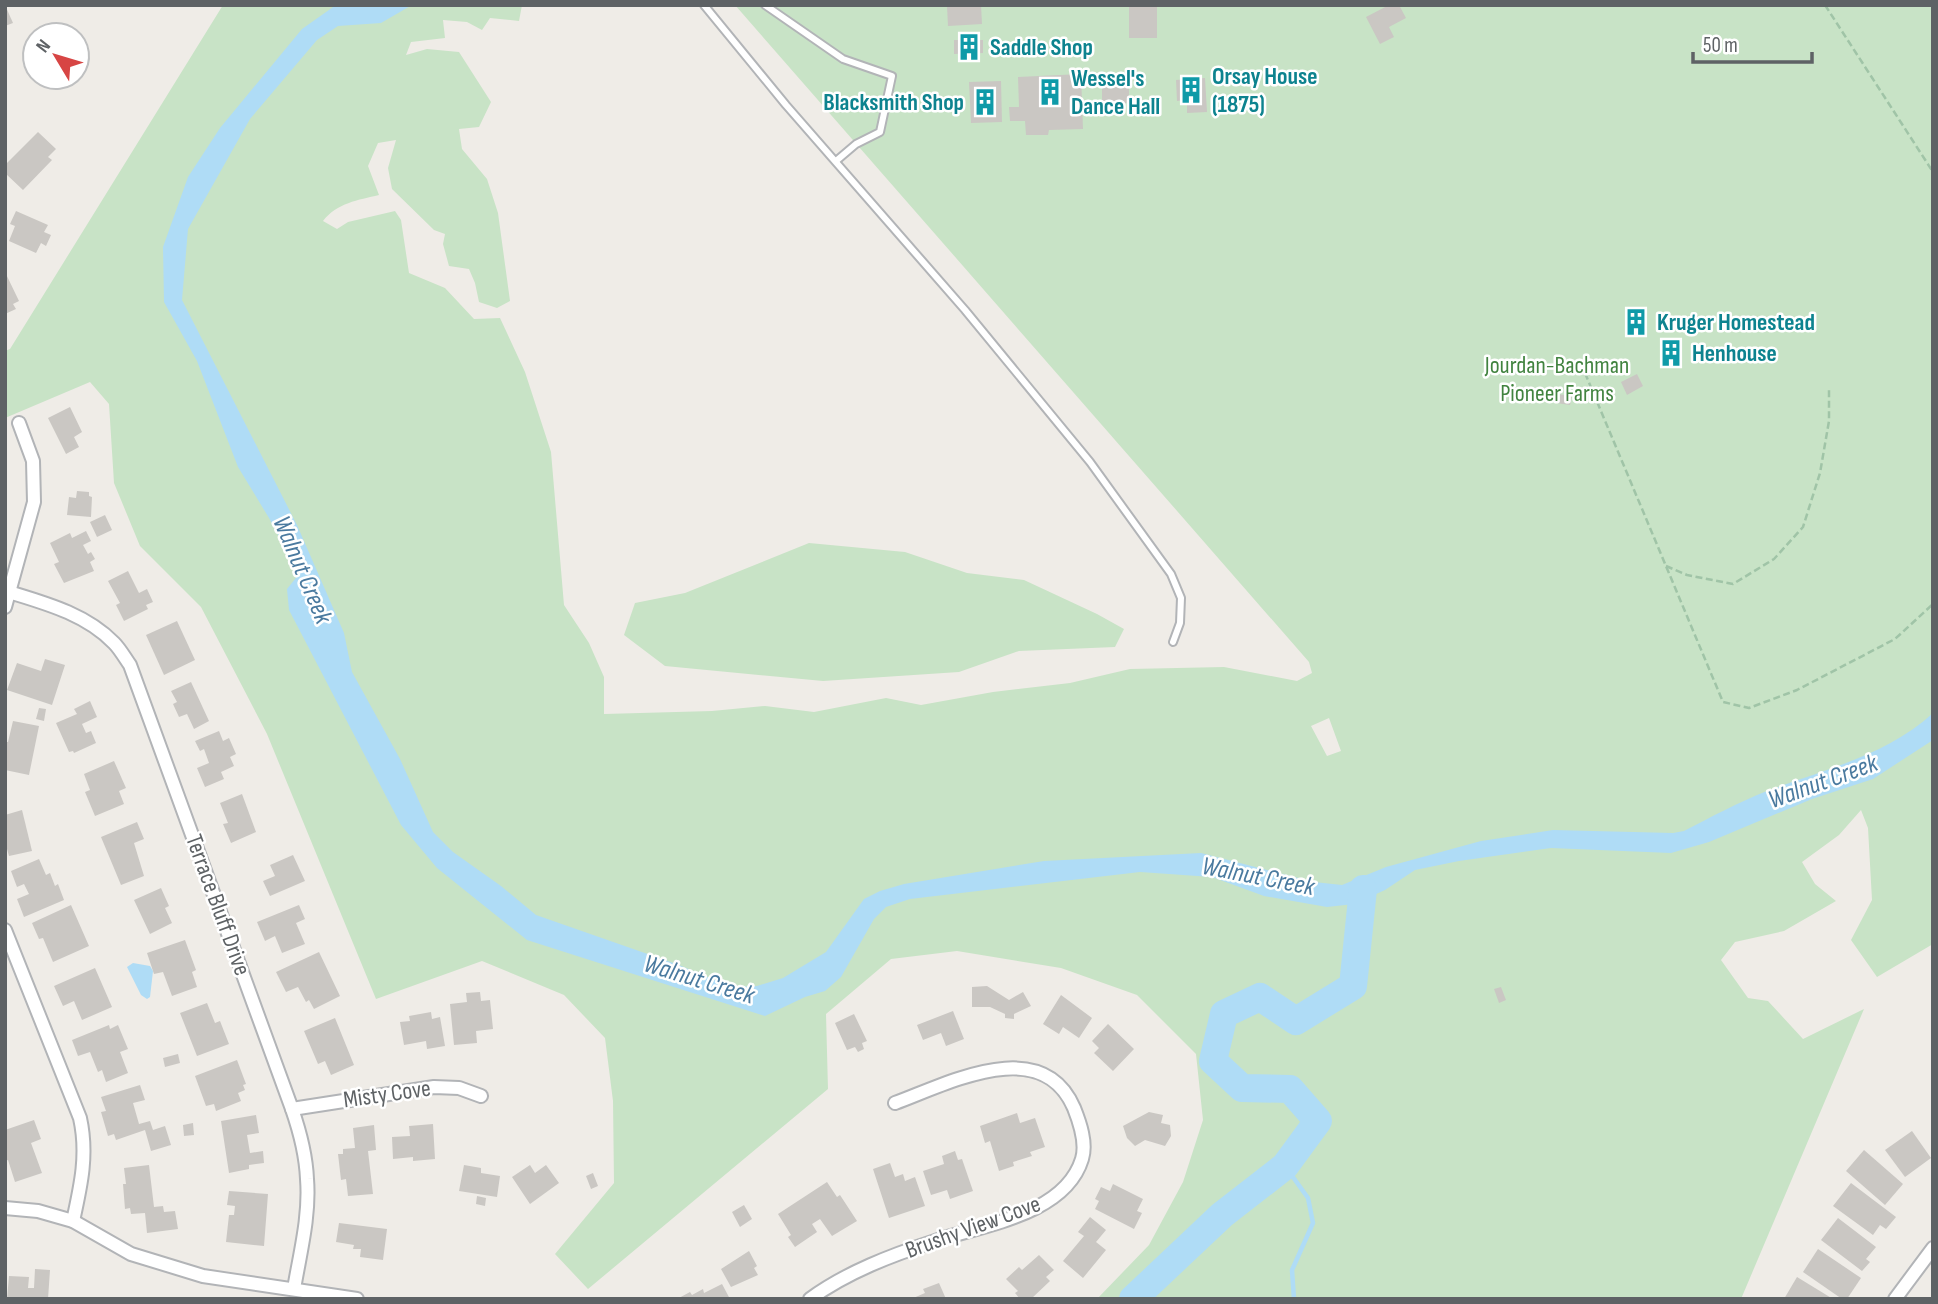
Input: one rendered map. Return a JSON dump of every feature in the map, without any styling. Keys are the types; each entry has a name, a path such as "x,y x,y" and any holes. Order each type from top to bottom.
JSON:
{"street":[{"path":"5,607 34,502 33,461 19,423"},
{"name":"Terrace Bluff Drive","path":"9,592 61,609 88,624 113,642 130,666 303,1144 308,1181 294,1289"},
{"path":"5,930 80,1118 85,1141 81,1185 73,1221"},
{"name":"Brushy View Cove","path":"810,1299 849,1276 899,1254 1036,1208 1060,1192 1081,1162 1082,1133 1069,1098 1055,1082 1036,1072 1010,1067 998,1068 895,1103"},
{"name":"Misty Cove","path":"292,1109 435,1087 459,1087 481,1096"},
{"path":"5,1208 38,1211 73,1221 131,1254 203,1276 358,1299"},
{"path":"1895,1299 1933,1248"}],"lane":[{"path":"704,5 786,105 965,310 1090,462 1171,573 1181,598 1180,623 1173,642"},
{"path":"765,5 843,59 892,76 880,132 856,144 836,161"}],"path":[{"path":"1825,5 1933,172"},
{"path":"1585,373 1723,702 1749,708 1797,690 1895,639 1933,604"},
{"path":"1666,566 1687,575 1733,584 1774,559 1803,527 1820,473 1829,421 1829,388"}],"green space":[{"name":"Jourdan-Bachman Pioneer Farms","path":"223,5 522,5 519,21 490,18 482,30 467,22 443,20 445,38 411,42 406,55 427,49 459,52 491,102 479,127 459,129 462,149 487,179 498,213 510,301 497,308 479,302 469,269 449,266 443,244 445,234 434,230 392,189 388,168 396,140 378,143 368,166 379,195 341,206 323,221 337,229 348,222 395,211 401,220 409,273 445,288 474,319 500,318 525,372 551,452 564,605 589,643 604,677 604,714 712,711 765,706 814,712 886,698 921,705 993,692 1070,683 1130,669 1224,667 1297,681 1312,673 1309,662 735,5 1933,5 1933,944 1877,977 1851,940 1872,900 1868,828 1861,810 1839,835 1802,862 1815,884 1836,901 1784,931 1735,942 1721,960 1748,998 1768,1001 1803,1039 1864,1009 1741,1299 1097,1299 1149,1245 1183,1182 1203,1120 1196,1054 1137,995 1061,968 957,951 891,959 826,1014 828,1089 588,1289 555,1254 614,1183 613,1101 605,1038 564,995 482,961 376,999 267,734 201,607 140,546 114,483 109,404 90,382 5,418 5,351 10,349","holes":["1329,718 1341,751 1327,756 1311,726"]},
{"path":"809,543 905,552 967,573 1024,580 1124,629 1115,647 1019,651 959,672 823,681 665,666 624,635 635,603 685,593"}],"water":[{"name":"Walnut Creek","path":"336,5 412,5 381,23 338,26 317,40 250,119 188,229 182,300 297,525 344,633 352,672 400,759 433,832 453,852 536,915 679,965 731,987 757,986 783,978 826,952 864,899 904,884 1044,861 1201,853 1314,882 1342,885 1386,867 1481,841 1553,830 1684,831 1757,795 1875,751 1915,728 1933,713 1933,740 1873,779 1812,799 1709,842 1671,853 1551,848 1459,861 1415,870 1385,890 1354,904 1327,907 1264,896 1212,877 1140,872 910,899 886,907 874,919 841,977 825,991 805,997 765,1016 527,940 437,868 401,825 289,610 287,589 299,574 238,467 197,361 164,302 163,247 188,177 220,128 302,29"},
{"path":"133,963 150,966 153,971 150,997 147,999 141,995 127,967"}],"building":[{"path":"5,5 13,23 5,26"},
{"path":"981,5 982,24 948,26 947,6"},
{"path":"1129,5 1157,5 1157,38 1129,38"},
{"path":"1389,5 1399,5 1406,18 1389,27 1394,37 1380,44 1366,17"},
{"name":"Saddle Shop","path":"954,40 983,40 983,53 954,54"},
{"name":"Wessel's Dance Hall","path":"1081,74 1083,129 1049,130 1048,135 1026,135 1025,121 1010,121 1009,107 1019,107 1018,77"},
{"name":"Orsay House (1875)","path":"1205,78 1207,112 1187,113 1187,100 1177,101 1176,80"},
{"name":"Blacksmith Shop","path":"1001,81 1002,122 971,123 969,82"},
{"path":"1129,83 1129,103 1102,104 1102,85"},
{"path":"38,132 56,149 48,157 52,160 23,190 5,173 5,165"},
{"path":"16,211 48,225 44,232 51,235 46,246 41,243 36,253 9,241 15,226 10,224"},
{"path":"5,272 19,301 13,304 16,309 5,314"},
{"name":"Kruger Homestead","path":"1638,310 1647,327 1635,334 1626,317"},
{"path":"1637,374 1643,386 1627,395 1621,382"},
{"path":"1557,394 1572,396 1570,405 1556,403"},
{"path":"70,407 82,432 74,437 79,447 66,454 48,418"},
{"path":"77,491 89,492 92,497 91,517 67,515 69,497 76,498"},
{"path":"105,515 112,530 97,537 90,522"},
{"path":"86,531 91,541 83,545 95,559 90,562 94,571 64,583 54,564 59,562 50,543 70,533 72,538"},
{"path":"128,571 139,593 147,589 153,602 146,605 148,609 124,621 116,605 120,603 108,581"},
{"path":"177,621 195,660 164,675 146,635"},
{"path":"45,659 65,665 52,705 7,690 17,663 41,671"},
{"path":"191,682 209,721 194,729 187,714 179,717 173,704 177,702 171,691"},
{"path":"90,701 97,717 82,724 86,733 91,731 96,743 74,753 69,752 56,723 77,714 74,709"},
{"path":"39,708 46,709 44,721 36,719"},
{"path":"13,721 39,726 29,775 5,770 5,742 8,742"},
{"path":"219,731 223,741 229,738 236,754 230,757 234,766 221,772 224,779 205,787 197,768 209,763 204,749 200,751 195,741"},
{"path":"114,761 126,788 119,791 124,804 95,816 85,792 90,790 84,774"},
{"path":"242,794 256,832 231,843 223,824 228,823 220,803"},
{"path":"22,810 32,851 9,856 5,842 5,815"},
{"path":"137,822 144,839 134,843 144,876 121,885 101,837"},
{"path":"293,855 305,881 270,896 263,881 275,876 270,865"},
{"path":"39,859 46,875 50,873 55,886 58,884 64,900 24,917 17,899 29,894 24,884 17,887 11,871"},
{"path":"161,888 169,906 165,908 172,923 150,934 134,900"},
{"path":"71,905 89,946 53,962 43,938 39,939 32,923"},
{"path":"299,905 305,919 296,923 305,944 282,953 275,936 265,941 257,922"},
{"path":"185,940 196,970 192,972 197,987 172,996 163,972 154,974 147,953"},
{"path":"319,952 340,996 314,1009 309,1000 306,1002 298,987 286,992 276,972"},
{"path":"95,968 112,1007 82,1020 74,1001 63,1006 54,986"},
{"path":"987,986 1009,1000 1023,992 1031,1006 1014,1014 1014,1019 1005,1018 1005,1014 990,1007 972,1007 972,987"},
{"path":"1501,987 1506,1000 1499,1003 1494,989"},
{"path":"480,992 481,1001 490,1000 493,1029 476,1031 477,1043 454,1045 450,1004 467,1002 466,993"},
{"path":"1061,995 1092,1018 1079,1038 1063,1027 1059,1034 1043,1024"},
{"path":"207,1003 215,1023 220,1021 229,1044 197,1056 180,1013"},
{"path":"953,1011 964,1039 946,1046 941,1033 923,1040 917,1025"},
{"path":"431,1012 432,1019 440,1017 445,1046 427,1049 426,1041 404,1045 400,1022 410,1021 409,1016"},
{"path":"854,1014 867,1041 862,1043 864,1049 858,1052 855,1047 847,1050 835,1023"},
{"path":"335,1018 354,1065 331,1075 325,1061 318,1064 304,1031"},
{"path":"1108,1024 1134,1049 1113,1071 1094,1053 1099,1048 1092,1041"},
{"path":"109,1025 110,1029 118,1025 128,1049 120,1052 128,1073 106,1082 102,1070 98,1072 90,1052 78,1056 72,1040"},
{"path":"178,1054 180,1063 165,1067 163,1058"},
{"path":"237,1060 246,1084 243,1085 245,1090 238,1093 241,1101 216,1111 214,1104 206,1106 195,1076"},
{"path":"140,1085 145,1100 133,1103 139,1124 150,1121 153,1130 165,1126 171,1145 151,1151 145,1130 116,1140 114,1134 108,1136 101,1112 106,1111 101,1097"},
{"path":"1149,1112 1163,1115 1161,1123 1170,1125 1171,1136 1165,1146 1145,1140 1135,1146 1127,1138 1123,1126"},
{"path":"1017,1113 1020,1123 1035,1118 1045,1147 1030,1152 1032,1156 1013,1162 1014,1166 999,1171 990,1141 985,1143 980,1126"},
{"path":"256,1115 259,1133 247,1135 250,1153 263,1151 264,1163 249,1165 249,1169 229,1173 221,1121"},
{"path":"34,1120 41,1139 31,1143 42,1173 15,1182 8,1160 5,1161 5,1130"},
{"path":"193,1123 194,1135 184,1136 183,1125"},
{"path":"433,1124 435,1159 393,1159 392,1137 410,1136 409,1126"},
{"path":"374,1125 376,1150 368,1151 373,1194 348,1196 346,1179 341,1180 338,1154 343,1154 343,1149 355,1148 353,1128"},
{"path":"1912,1131 1931,1158 1905,1177 1885,1150"},
{"path":"1864,1150 1903,1184 1885,1205 1846,1171"},
{"path":"955,1151 958,1160 962,1159 973,1191 950,1199 947,1190 931,1195 923,1171 944,1164 942,1156"},
{"path":"890,1163 895,1177 903,1174 905,1181 915,1177 925,1206 889,1218 873,1169"},
{"path":"149,1165 154,1207 163,1206 164,1212 175,1211 178,1229 147,1233 145,1213 131,1214 130,1208 125,1209 124,1168"},
{"path":"464,1165 481,1168 481,1173 500,1176 497,1197 459,1191"},
{"path":"530,1165 535,1173 546,1165 559,1183 530,1204 512,1177"},
{"path":"593,1173 598,1186 591,1189 586,1176"},
{"path":"827,1182 837,1197 840,1195 857,1221 832,1236 820,1219 812,1224 817,1232 795,1247 778,1214"},
{"path":"1851,1183 1896,1217 1886,1229 1880,1225 1873,1235 1833,1206"},
{"path":"1113,1184 1143,1199 1137,1211 1142,1213 1134,1229 1095,1209 1099,1201 1095,1199 1101,1187 1110,1191"},
{"path":"229,1191 268,1194 264,1246 226,1242 229,1215 234,1215 235,1206 227,1205"},
{"path":"477,1196 486,1198 485,1206 476,1204"},
{"path":"744,1205 752,1219 740,1227 732,1212"},
{"path":"1090,1217 1106,1230 1096,1242 1106,1250 1083,1278 1063,1261 1084,1236 1078,1232"},
{"path":"1838,1218 1876,1247 1866,1259 1870,1262 1862,1271 1821,1240"},
{"path":"339,1223 387,1229 383,1260 360,1257 361,1249 353,1249 354,1245 336,1242"},
{"path":"1818,1249 1861,1278 1847,1299 1842,1299 1803,1272"},
{"path":"749,1251 757,1266 754,1268 758,1275 731,1287 721,1269"},
{"path":"1039,1255 1054,1270 1046,1277 1050,1281 1031,1299 1020,1299 1015,1293 1018,1291 1006,1279 1019,1267 1022,1270"},
{"path":"35,1269 50,1270 48,1299 7,1299 9,1276 29,1277 28,1288 34,1288"},
{"path":"1797,1277 1833,1299 1784,1299"},
{"path":"939,1283 946,1299 911,1299 925,1293 923,1289"},
{"path":"722,1284 730,1299 677,1299 703,1289 704,1293"}],"waterway":[{"path":"1133,1299 1222,1215 1285,1166 1318,1121 1290,1089 1242,1088 1213,1061 1224,1014 1260,997 1296,1021 1353,986 1363,889"},
{"path":"1285,1166 1308,1198 1313,1223 1292,1270 1294,1299"}],"place":[{"name":"Saddle Shop","path":"969,47"},
{"name":"Orsay House (1875)","path":"1191,90"},
{"name":"Wessel's Dance Hall","path":"1050,92"},
{"name":"Blacksmith Shop","path":"985,102"},
{"name":"Kruger Homestead","path":"1636,322"},
{"name":"Henhouse","path":"1671,353"}]}
